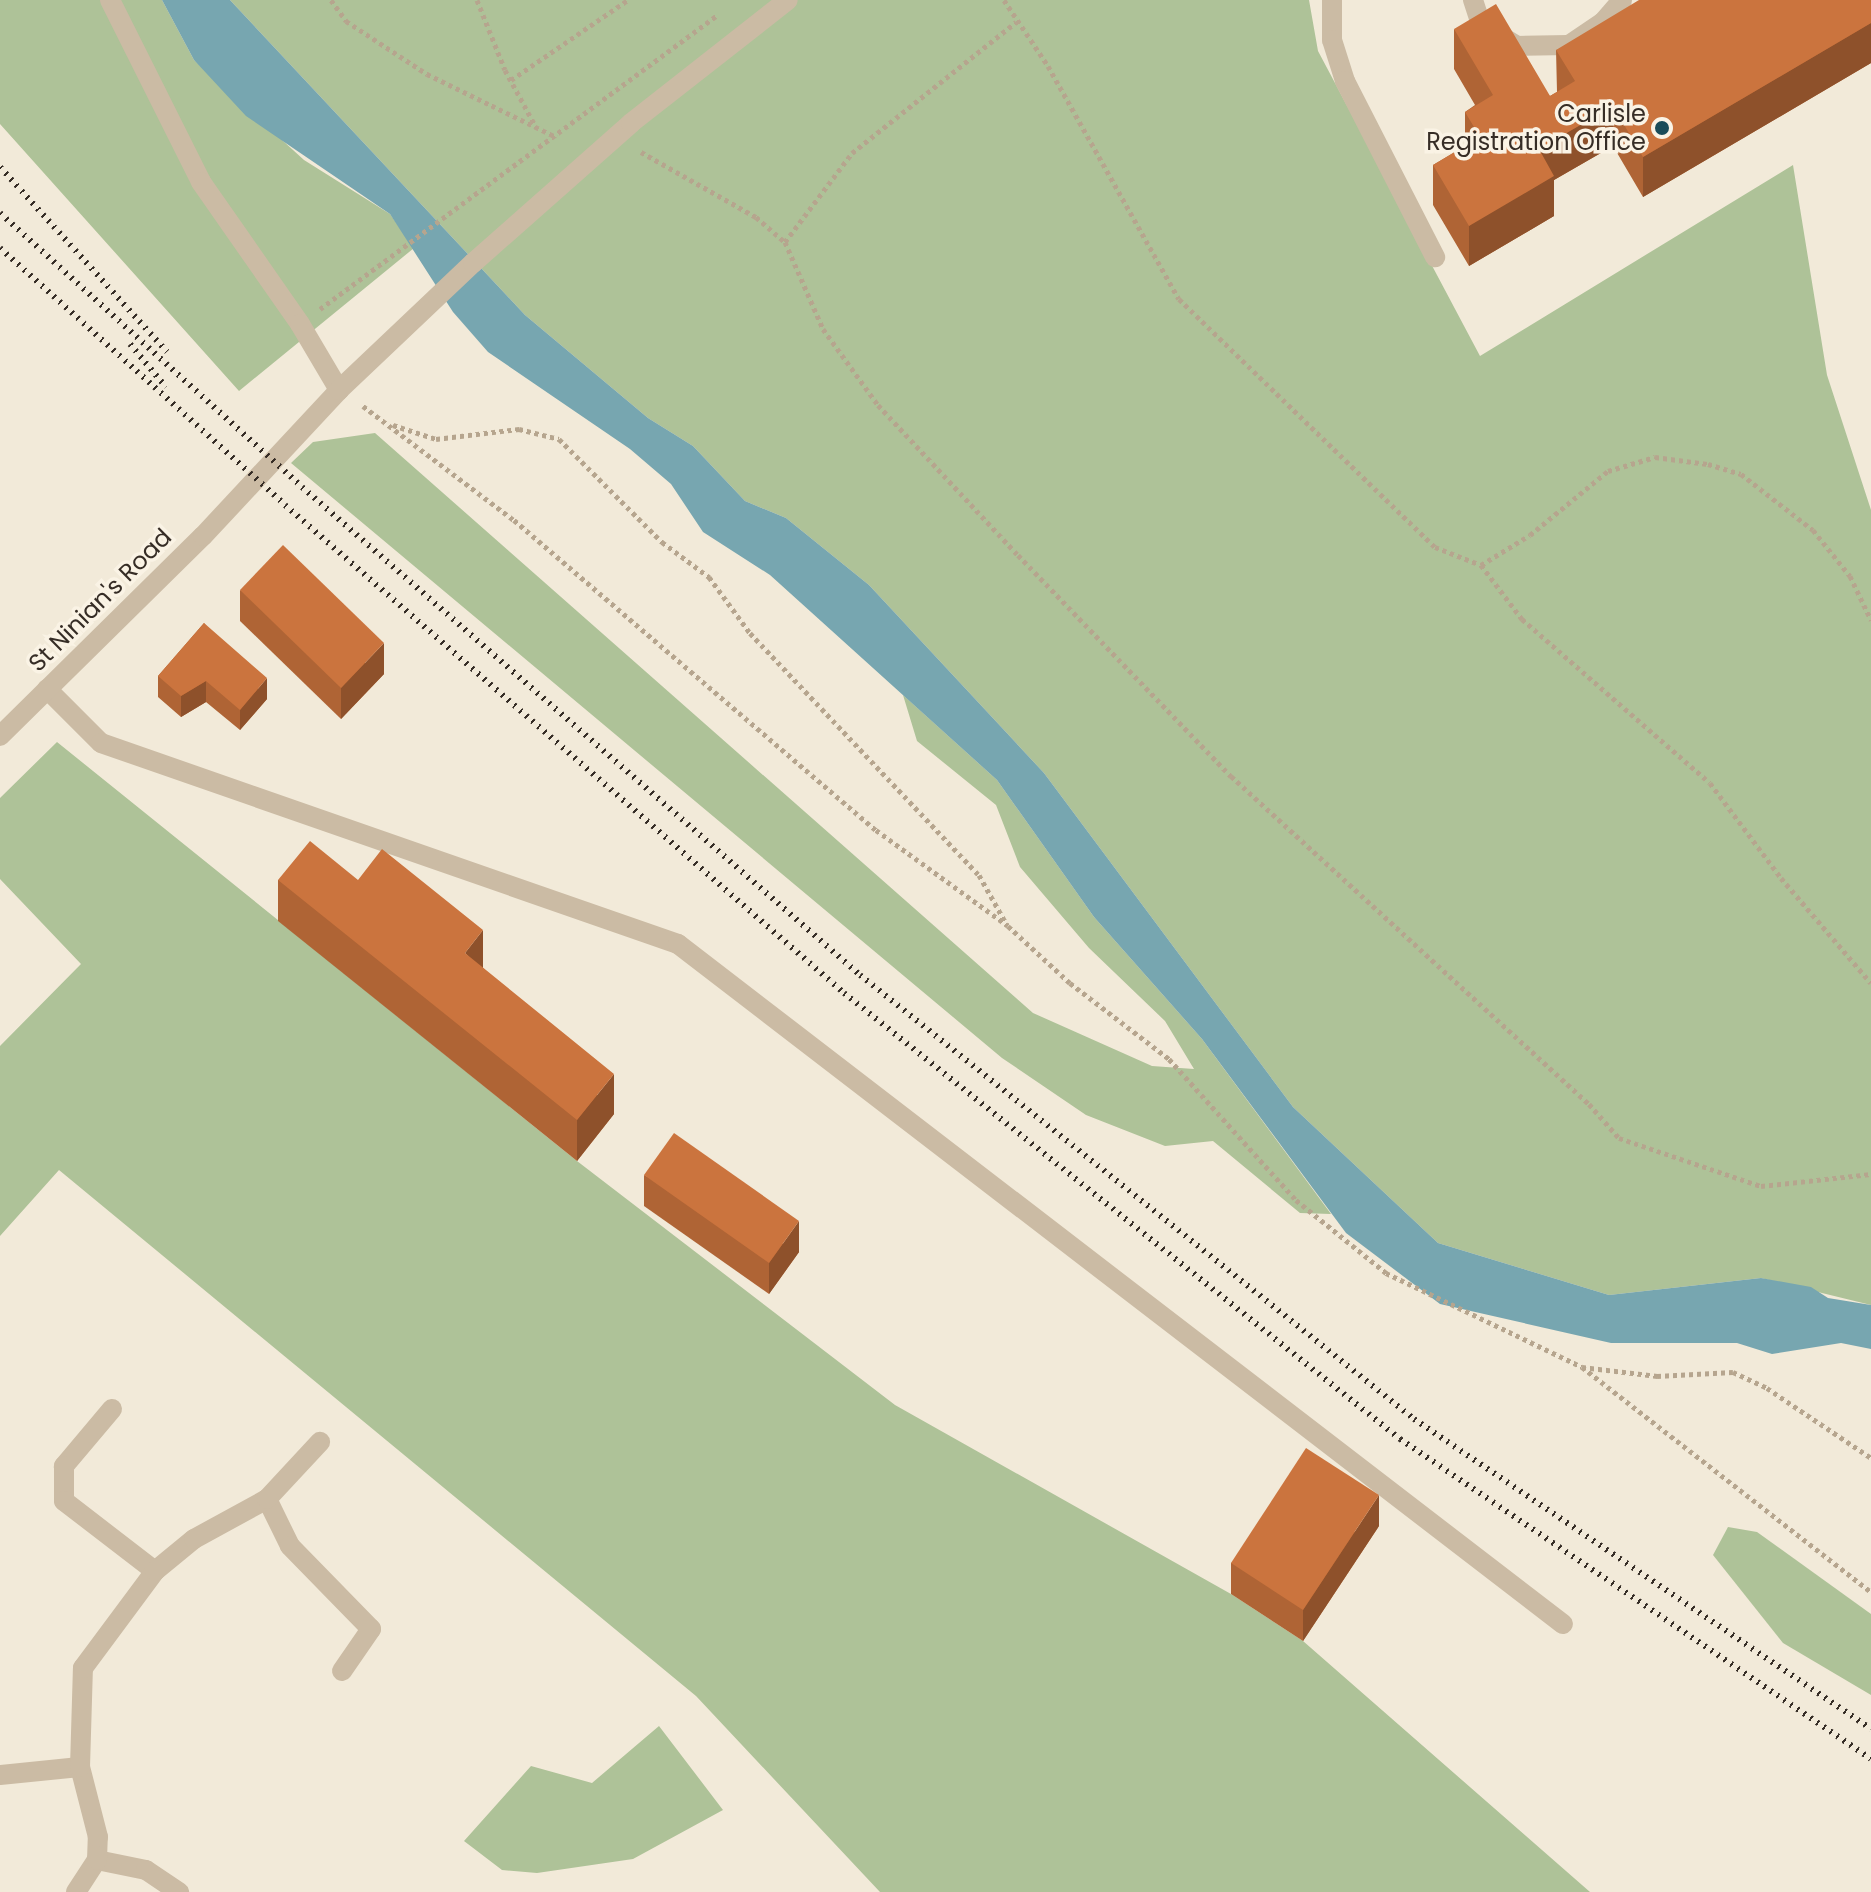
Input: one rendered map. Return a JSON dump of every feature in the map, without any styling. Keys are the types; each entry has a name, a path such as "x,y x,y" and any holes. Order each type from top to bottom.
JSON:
{"street":[{"path":"110,0 201,182 300,324 339,390"},
{"name":"St Ninian's Road","path":"0,736 203,536 339,390 616,137 788,0"},
{"path":"1332,0 1332,40 1345,81 1435,257"},
{"path":"1473,0 1481,24 1517,46 1569,45 1603,22 1622,0"},
{"path":"47,689 101,743 678,944 1563,1624"},
{"path":"112,1409 64,1466 64,1501 155,1571"},
{"path":"76,1892 97,1860 98,1837 80,1767 83,1668 155,1571 194,1539 267,1499 320,1442"},
{"path":"267,1499 290,1546 371,1629 342,1671"},
{"path":"0,1775 80,1767"},
{"path":"97,1860 146,1870 179,1892"}],"path":[{"path":"331,0 346,21 427,74 556,137"},
{"path":"477,0 511,80 537,128"},
{"path":"511,80 628,0"},
{"path":"1004,0 1048,66 1179,299 1435,547 1481,565 1522,619 1710,783 1781,878 1871,983"},
{"path":"300,324 725,9"},
{"path":"785,242 852,153 1016,22"},
{"path":"616,137 756,217 785,242 832,342 878,405 996,532 1231,776 1589,1104 1619,1138 1761,1186 1871,1174"},
{"path":"339,390 514,520 876,830 1008,926 1070,983 1169,1059 1296,1200 1386,1273 1582,1367 1871,1592"},
{"path":"388,424 436,439 519,429 559,439 662,542 709,577 750,633 979,875 1008,926"},
{"path":"1481,565 1530,535 1608,471 1655,457 1741,474 1762,489 1813,530 1850,576 1871,620"},
{"path":"1582,1367 1657,1376 1733,1372 1767,1388 1871,1458"}],"green space":[{"path":"0,0 162,0 194,60 304,160 390,214 414,248 239,391 0,124"},
{"path":"230,0 1309,0 1318,51 1480,356 1793,165 1827,375 1871,510 1871,1305 1761,1278 1609,1295 1438,1243 1293,1107 1044,773 869,585 786,518 745,501 693,446 648,418 525,315"},
{"path":"375,433 1033,1013 1152,1066 1194,1069 1165,1021 1089,948 1020,867 996,805 917,741 903,695 997,780 1094,917 1202,1039 1331,1214 1300,1213 1213,1141 1165,1146 1086,1115 1002,1058 291,463 313,442"},
{"path":"57,742 577,1161 895,1405 1231,1594 1303,1641 1590,1892 880,1892 696,1696 59,1170 0,1236 0,1046 81,964 0,879 0,798"},
{"path":"1728,1527 1757,1532 1871,1614 1871,1695 1783,1643 1713,1555"},
{"path":"659,1726 723,1810 633,1859 537,1873 502,1870 464,1841 531,1766 592,1783"}],"water":[{"path":"162,0 230,0 525,315 648,418 693,446 745,501 786,518 869,585 1044,773 1293,1107 1438,1243 1609,1295 1761,1278 1811,1287 1828,1298 1871,1305 1871,1349 1841,1343 1772,1354 1737,1343 1611,1343 1440,1304 1346,1233 1202,1039 1094,917 997,780 770,575 703,532 671,484 630,449 488,352 453,312 390,214 246,116 194,60"}],"building":[{"name":"Carlisle Registration Office","path":"1639,0 1871,0 1871,23 1643,157 1613,106 1539,149 1554,176 1469,226 1433,165 1480,137 1465,112 1493,95 1454,29 1496,4 1550,96 1575,81 1556,50"},
{"path":"283,545 384,643 341,688 240,590"},
{"path":"204,623 267,678 240,710 206,681 181,696 158,676"},
{"path":"310,841 358,880 382,849 483,930 465,953 614,1074 577,1120 278,880"},
{"path":"674,1133 799,1221 769,1263 644,1175"},
{"path":"1306,1448 1379,1495 1303,1610 1231,1563"}],"railway":[{"path":"0,167 167,352"},
{"path":"0,213 302,487 860,975 1414,1419 1871,1729"},
{"path":"0,248 285,505 844,993 1400,1439 1871,1759"},
{"path":"130,344 166,387"}],"place":[{"name":"Carlisle Registration Office","path":"1662,128"}]}
